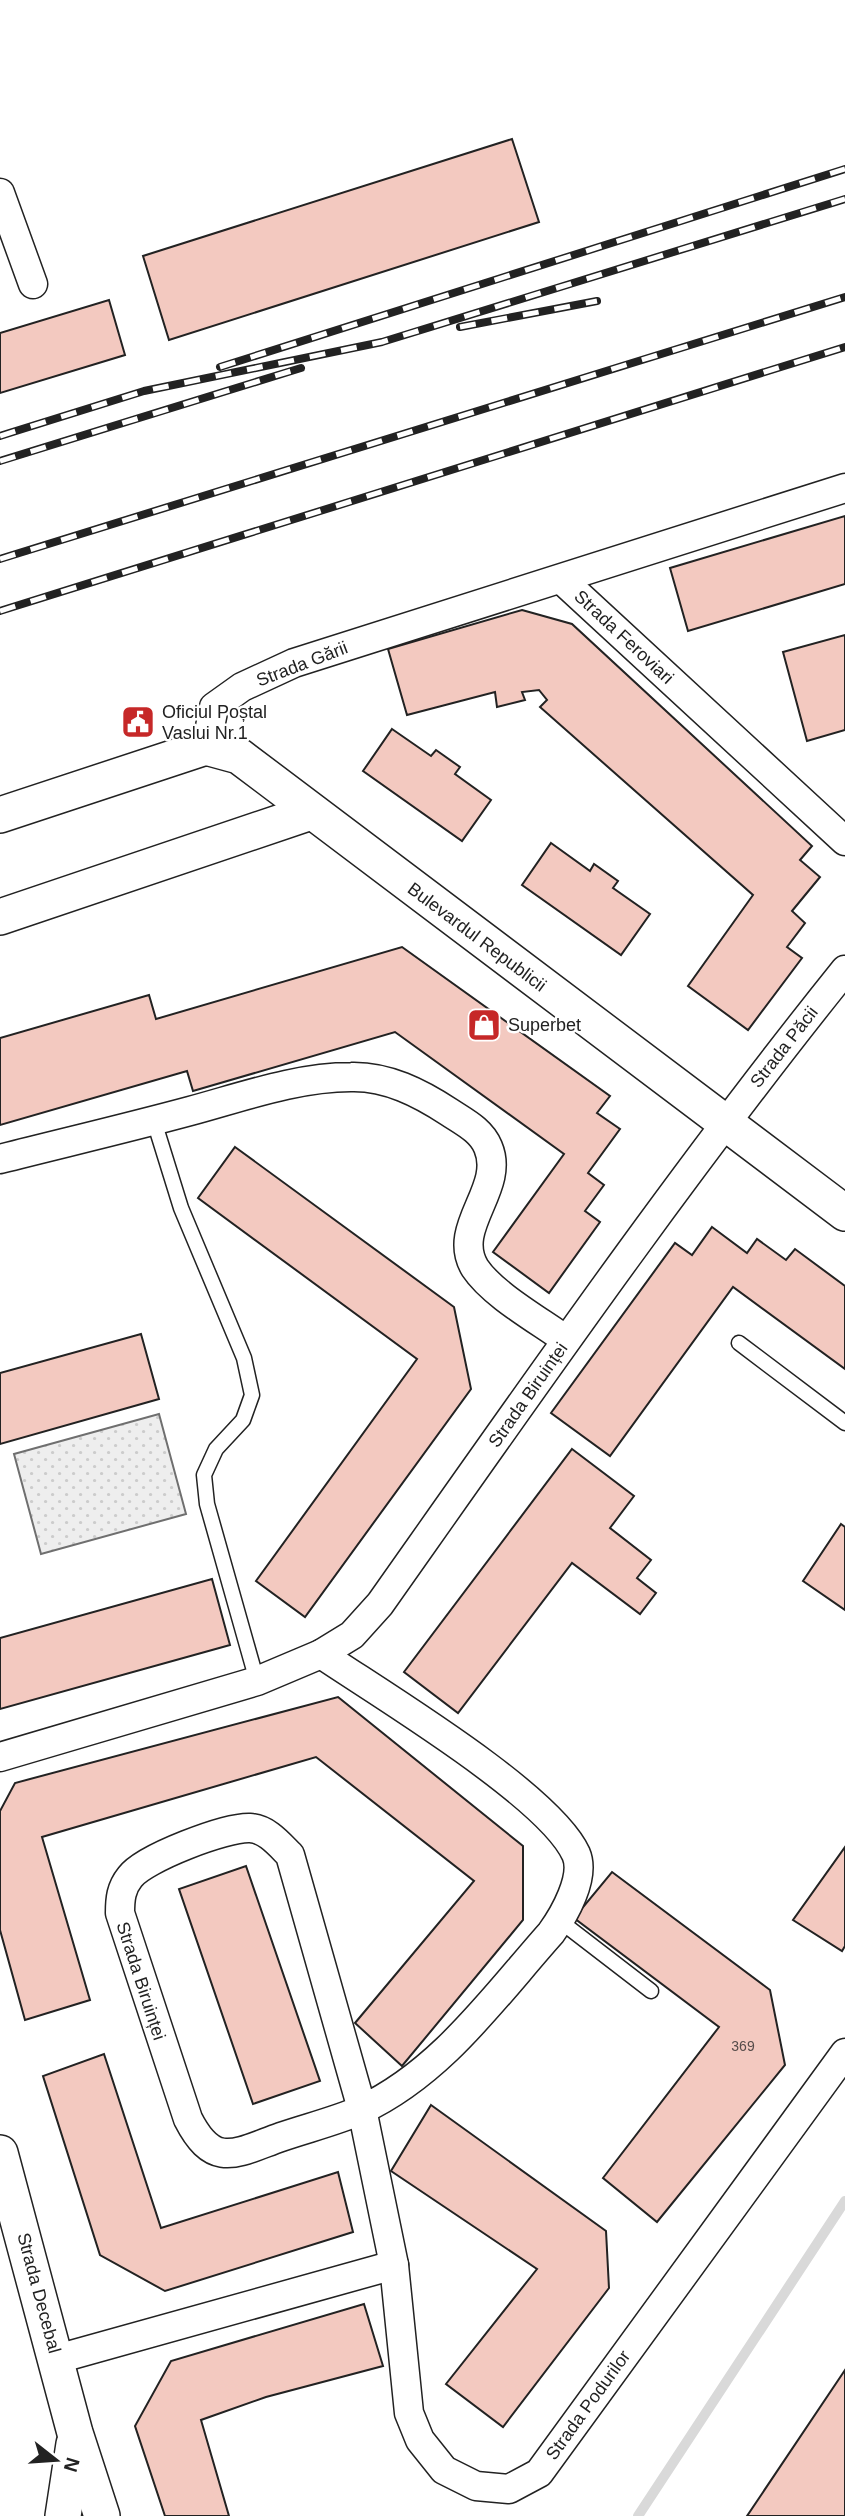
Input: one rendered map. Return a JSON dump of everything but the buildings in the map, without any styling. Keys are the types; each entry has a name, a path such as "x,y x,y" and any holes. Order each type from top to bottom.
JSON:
{"street":[{"path":"0,193 33,284"},
{"name":"Strada Feroviari","path":"845,488 561,579 845,841"},
{"name":"Strada Gării","path":"206,747 214,707 224,698 267,675 294,663 561,579"},
{"path":"0,816 206,747"},
{"name":"Bulevardul Republicii","path":"206,747 239,756 845,1213"},
{"path":"0,917 312,812"},
{"name":"Strada Păcii","path":"725,1125 845,970"},
{"path":"0,1159 260,1092 352,1076 389,1081 433,1102 478,1131 488,1147 493,1168 490,1185 470,1229 469,1254 476,1269 496,1288 566,1340"},
{"name":"Strada Biruinței","path":"0,1757 257,1681 321,1654 352,1635 380,1604 566,1340 725,1125"},
{"name":"Strada Biruinței","path":"321,1654 480,1762 560,1829 577,1856 577,1879 560,1920 468,2030 419,2073 362,2109 235,2153 211,2151 198,2138 162,2047 120,1913 121,1894 130,1876 146,1863 222,1834 251,1828 272,1836 290,1855 362,2109"},
{"name":"Strada Podurilor","path":"362,2109 394,2265 401,2314 402,2373 409,2413 420,2440 444,2470 476,2487 509,2489 539,2473 845,2053"},
{"name":"Strada Decebal","path":"0,2153 75,2433 102,2516"},
{"path":"57,2359 394,2265"},
{"name":"Strada Decebal","path":"63,2516 75,2433"}],"lane":[{"path":"154,1121 181,1208 244,1358 253,1395 243,1420 216,1449 204,1475 207,1504 257,1681"},
{"path":"739,1343 845,1423"},
{"path":"560,1920 651,1991"}],"shaded area":[{"path":"159,1414 186,1514 41,1554 14,1454"}],"waterway":[{"path":"638,2516 845,2201"}],"railway":[{"path":"220,367 845,169"},
{"path":"0,436 144,391 382,342 845,199"},
{"path":"0,559 845,297"},
{"path":"460,327 597,301"},
{"path":"0,611 845,347"},
{"path":"0,461 301,368"}],"place":[{"name":"Oficiul Poștal Vaslui Nr.1","path":"138,722"},
{"name":"Superbet","path":"484,1025"}]}
